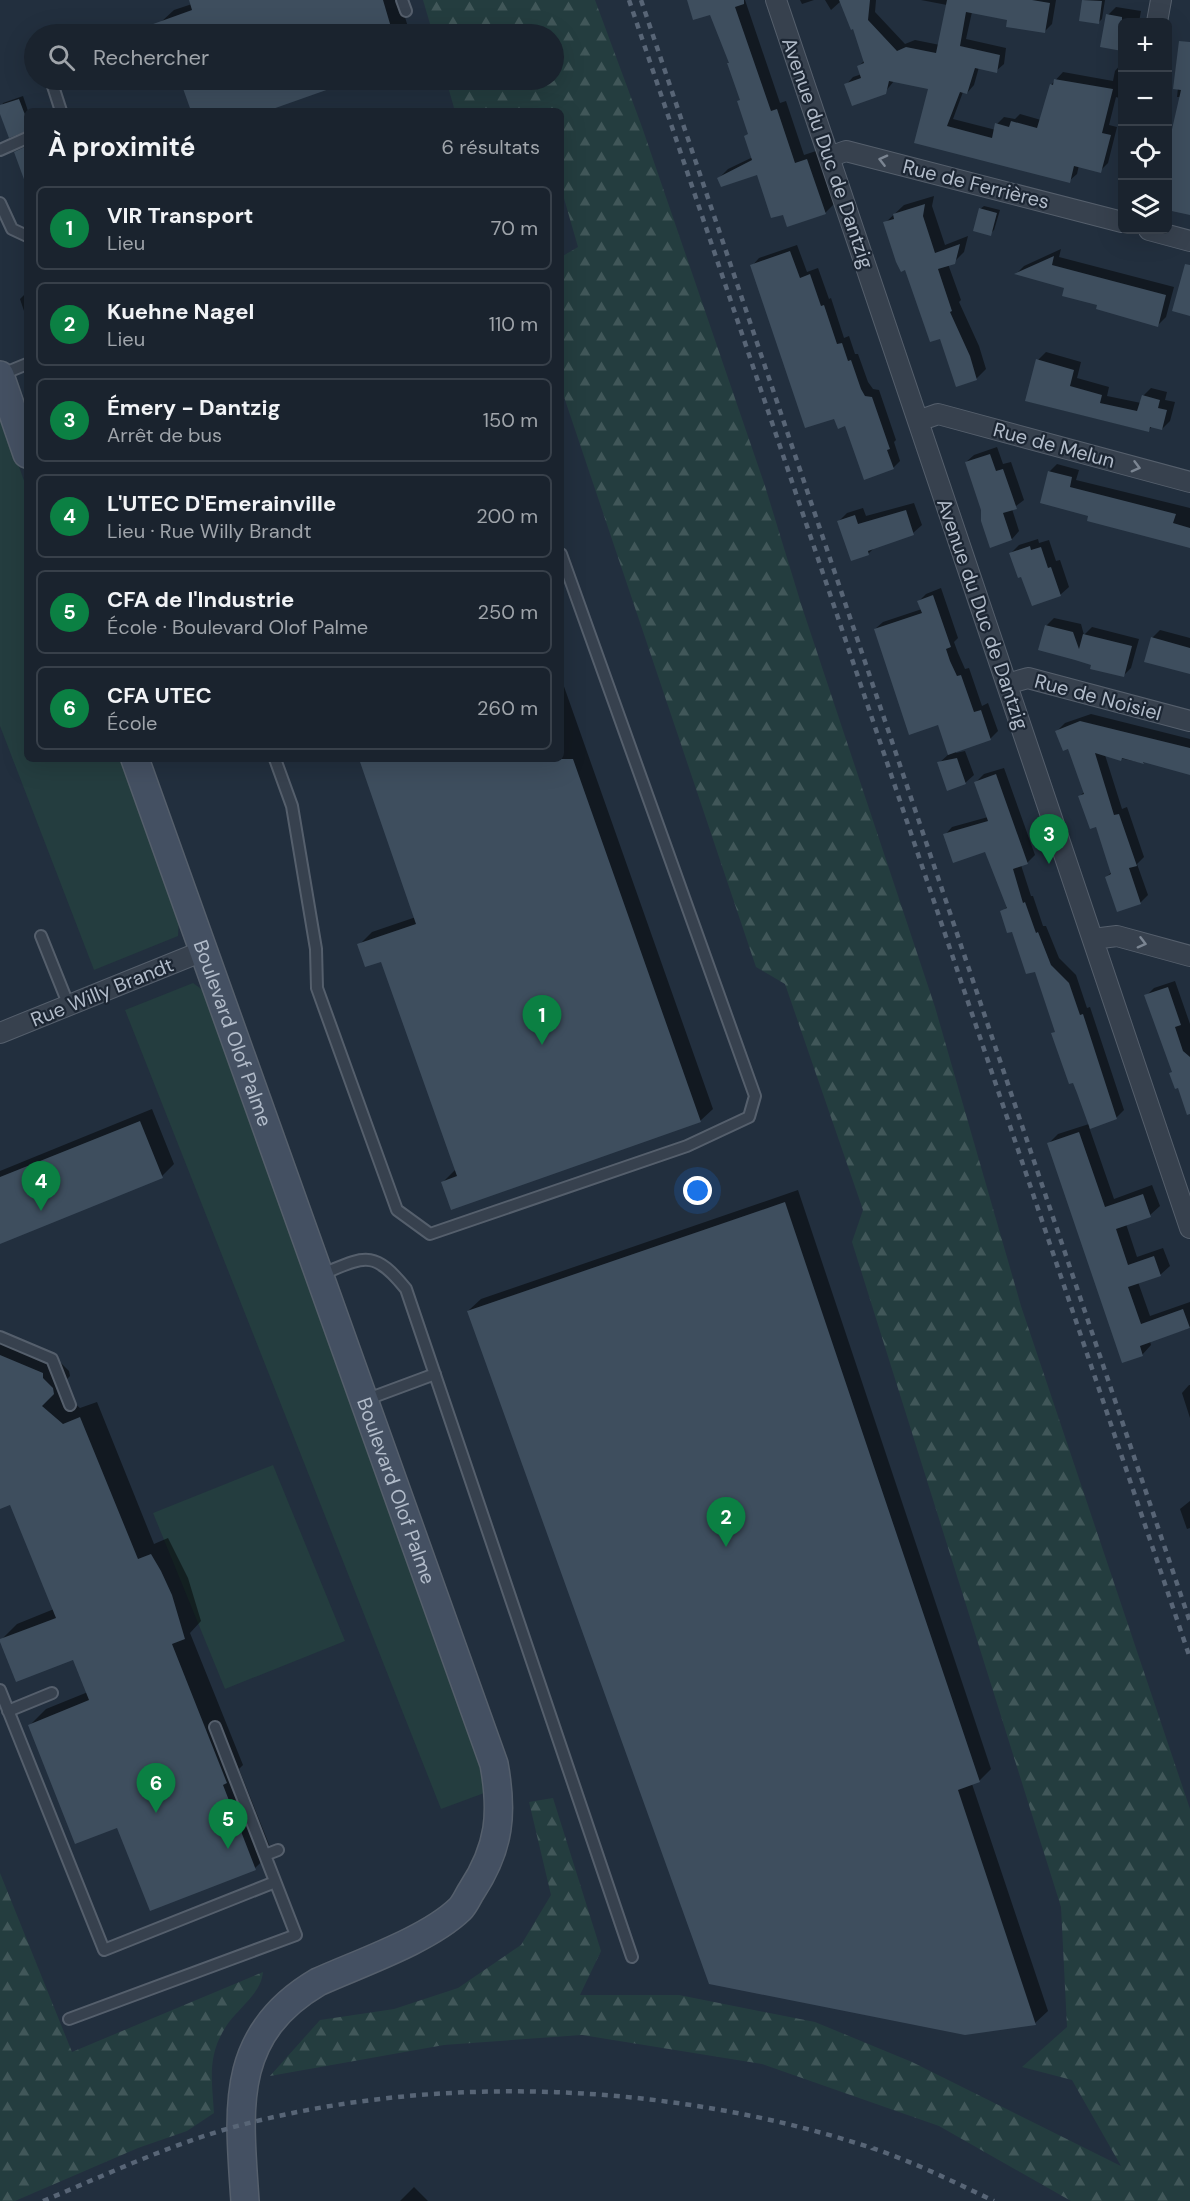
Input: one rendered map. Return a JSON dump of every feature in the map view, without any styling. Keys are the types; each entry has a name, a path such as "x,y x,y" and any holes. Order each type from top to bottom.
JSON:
{"street":[{"name":"Avenue du Duc de Dantzig","path":"776,0 1093,939 1187,1206 1190,1228"},
{"path":"1158,18 1161,0"},
{"name":"Rue de Ferrières","path":"829,157 846,151 1118,221"},
{"path":"1164,234 1190,241"},
{"path":"0,375 24,445"},
{"name":"Rue de Melun","path":"918,421 939,414 1190,482"},
{"name":"Rue de Noisiel","path":"1007,684 1028,678 1190,721"},
{"name":"Boulevard Olof Palme","path":"136,762 494,1764 499,1790 500,1819 487,1867 460,1908 423,1935 318,1982 303,1991 268,2024 258,2041 246,2071 241,2098 245,2201"},
{"path":"1093,939 1117,936 1190,956"},
{"name":"Rue Willy Brandt","path":"0,1033 203,951"}],"lane":[{"path":"54,90 60,108"},
{"path":"0,150 24,139"},
{"path":"0,203 12,229 24,235"},
{"path":"0,375 24,365"},
{"path":"276,762 292,806 316,949 316,988 397,1210 430,1234 687,1146 749,1118 755,1096 564,562"},
{"path":"41,936 69,1006"},
{"path":"319,1275 358,1259 372,1260 390,1269 406,1289 632,1957"},
{"path":"0,1337 52,1359 70,1405"},
{"path":"364,1400 435,1374"},
{"path":"0,1690 104,1950 275,1882"},
{"path":"8,1711 52,1693"},
{"path":"69,2019 296,1935 215,1726"},
{"path":"265,1855 278,1850"}],"green space":[{"path":"423,0 595,0 642,127 765,486 802,607 935,1007 1021,1306 1190,1809 1190,2201 1071,2201 939,2126 762,2064 582,2035 444,2045 270,2076 320,2020 394,2009 458,1988 521,1945 551,1895 529,1802 553,1798 601,1951 580,1995 679,1995 815,2022 912,2062 1121,2166 1072,2080 1022,2067 1067,2027 1061,1907 852,1242 863,1210 785,984 756,967 564,397 564,255 578,247 564,198 564,108 454,108 449,90 564,90 564,24 430,24"},
{"path":"0,413 24,481 24,762 124,762 179,918 178,936 94,970 0,726"},
{"path":"193,983 204,991 482,1767 487,1792 441,1809 125,1010"},
{"path":"273,1465 345,1641 225,1689 153,1513"},
{"path":"0,1873 72,2052 263,1972 258,1988 225,2028 215,2049 212,2069 214,2113 187,2131 138,2148 15,2201 0,2201"}],"building":[{"path":"189,0 383,0 390,24 153,24 192,10"},
{"path":"687,0 744,0 744,4 735,7 771,111 777,109 795,163 807,159 826,214 787,227 783,215 771,218 757,175 721,187 717,178 752,160 744,136 748,134 737,101 740,100 727,63 729,63 710,15 693,20"},
{"path":"839,0 870,0 868,20 897,51 906,47 936,53 947,0 1032,0 1050,3 1045,33 1006,27 1007,20 966,12 960,46 1000,55 997,73 975,68 967,94 960,92 947,126 992,138 995,123 1009,127 1011,121 1037,128 1050,84 1053,85 1054,79 1113,89 1102,133 1111,135 1101,173 1074,166 1070,183 914,143 928,89 889,81 886,94 852,106 844,84 861,78 857,66 864,63 853,29 851,30"},
{"path":"1082,0 1102,1 1099,24 1079,21"},
{"path":"1106,14 1122,17 1118,18 1118,50 1100,47"},
{"path":"1179,41 1190,42 1190,215 1172,211 1172,129 1181,90 1173,89"},
{"path":"184,90 326,90 275,108 190,108"},
{"path":"19,99 24,112 24,132 9,138 0,114 0,105"},
{"path":"24,147 24,179 14,152"},
{"path":"925,204 923,216 935,253 960,244 955,264 938,269 952,311 950,312 970,356 977,380 956,387 940,339 930,342 905,270 901,272 896,262 883,222 894,219 893,214"},
{"path":"979,208 997,213 991,236 973,231"},
{"path":"790,251 800,278 810,274 821,306 824,305 837,344 842,343 865,396 872,397 890,449 887,450 894,469 864,480 845,426 838,429 834,419 805,428 750,265"},
{"path":"1054,256 1052,265 1166,295 1158,327 1096,309 1097,305 1062,296 1064,288 1014,274"},
{"path":"1185,264 1190,265 1190,316 1172,311"},
{"path":"1036,359 1074,370 1070,386 1102,395 1100,403 1137,411 1142,395 1160,400 1158,408 1167,410 1162,430 1150,427 1149,432 1025,401"},
{"path":"990,454 996,471 1003,469 1017,509 1003,513 1012,540 990,548 981,521 981,510 965,462"},
{"path":"1048,471 1072,477 1070,487 1176,514 1173,523 1190,528 1190,548 1087,521 1088,516 1040,503"},
{"path":"906,510 914,535 868,551 869,555 851,561 837,521 855,515 858,524"},
{"path":"1030,546 1031,550 1041,547 1061,596 1032,606 1009,553"},
{"path":"933,595 951,647 946,649 950,661 957,676 961,675 974,712 981,710 991,740 948,755 938,725 909,735 874,629 922,613 917,601"},
{"path":"1045,625 1073,632 1079,649 1083,634 1132,646 1124,677 1090,669 1091,665 1038,650"},
{"path":"1151,637 1190,648 1190,674 1144,662"},
{"path":"1080,721 1190,748 1190,775 1143,762 1144,764 1122,758 1121,761 1095,753 1114,815 1119,814 1137,866 1129,868 1141,904 1117,912 1105,877 1111,874 1096,827 1090,829 1078,796 1084,794 1068,749 1063,751 1055,731"},
{"path":"957,758 966,784 947,791 937,762"},
{"path":"564,759 573,759 701,1122 451,1210 441,1182 457,1176 381,962 365,967 357,944 416,924 360,762 564,762"},
{"path":"996,774 1028,864 1013,869 1023,903 1025,902 1051,965 1069,983 1080,1015 1083,1014 1117,1119 1090,1129 1073,1083 1069,1084 1051,1033 1055,1032 1035,972 1026,974 1012,932 1007,933 1000,911 1007,908 985,852 953,863 943,834 988,821 974,782"},
{"path":"1168,987 1181,1025 1175,1027 1183,1051 1190,1057 1190,1114 1187,1115 1178,1088 1175,1089 1169,1073 1172,1072 1144,995"},
{"path":"140,1121 163,1178 0,1244 0,1177"},
{"path":"1079,1132 1105,1207 1143,1194 1151,1217 1116,1229 1128,1265 1154,1256 1161,1276 1128,1287 1141,1324 1183,1309 1190,1328 1140,1346 1143,1356 1122,1363 1047,1143"},
{"path":"785,1202 980,1782 958,1790 1036,2025 965,2035 709,1984 467,1311"},
{"path":"0,1355 43,1373 43,1378 53,1388 54,1394 42,1406 63,1424 80,1417 138,1559 151,1554 161,1571 172,1595 185,1639 172,1644 227,1783 223,1785 256,1870 150,1911 117,1828 75,1844 28,1725 89,1700 73,1660 16,1682 0,1642 0,1639 56,1618 10,1505 0,1509"}],"railway":[{"path":"629,0 1190,1658"},
{"path":"641,0 1190,1622"},
{"path":"43,2201 166,2150 241,2125 318,2108 397,2097 477,2092 558,2092 639,2098 718,2110 796,2126 888,2154 994,2201"}],"place":[{"name":"Émery - Dantzig","path":"1049,864"},
{"name":"VIR Transport","path":"542,1045"},
{"name":"L'UTEC D'Emerainville","path":"41,1211"},
{"name":"Kuehne Nagel","path":"726,1547"},
{"name":"CFA UTEC","path":"156,1813"},
{"name":"CFA de l'Industrie","path":"228,1849"}]}
